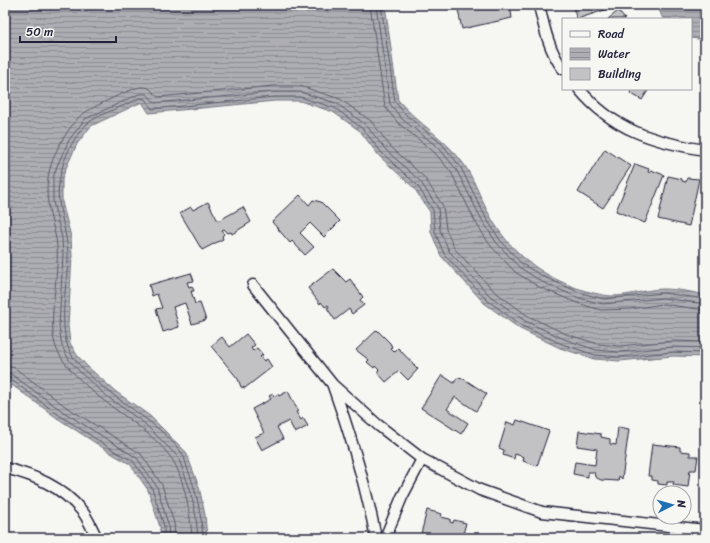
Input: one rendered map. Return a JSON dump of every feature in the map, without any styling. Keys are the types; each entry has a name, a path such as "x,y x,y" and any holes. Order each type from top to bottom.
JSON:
{"street":[{"path":"539,5 544,28 558,62 562,68"},
{"path":"579,90 606,115 637,134 670,144 705,150"},
{"path":"253,285 333,385 378,425 422,459 480,490 542,512 705,530"},
{"path":"333,385 351,436 368,498 376,538"},
{"path":"385,538 402,497 422,459"},
{"path":"5,468 32,475 61,490 83,512 97,538"}],"water":[{"path":"5,5 385,5 398,100 406,109 448,146 463,163 489,214 510,244 537,268 568,285 585,291 603,295 618,296 656,289 668,289 705,295 705,357 673,356 619,361 594,359 560,348 520,329 484,303 441,256 431,232 430,212 414,188 379,156 360,131 333,112 300,101 275,101 149,113 142,102 91,126 77,144 66,168 62,179 62,202 71,237 72,256 68,326 70,343 77,355 88,367 115,391 150,416 186,452 199,487 205,515 207,538 160,538 160,527 148,490 130,464 57,418 5,380"},
{"path":"657,5 705,5 705,40 692,38 692,18 663,18"}],"building":[{"path":"457,5 510,5 512,18 462,29"},
{"path":"572,5 620,5 580,18 577,18"},
{"path":"618,11 624,18 609,18"},
{"path":"632,90 648,90 642,100 630,93"},
{"path":"605,149 631,166 603,208 578,192"},
{"path":"635,164 649,169 648,172 650,173 651,170 664,175 645,223 616,211"},
{"path":"668,176 682,179 682,181 686,182 687,178 699,179 689,226 658,219"},
{"path":"300,195 309,205 313,200 321,202 340,221 324,237 310,223 300,233 314,247 305,255 292,241 290,243 272,222"},
{"path":"208,202 218,221 243,207 251,222 232,234 231,232 228,233 224,229 222,230 224,234 222,236 223,239 202,250 180,213 191,207 193,210"},
{"path":"333,269 346,282 350,279 363,297 360,300 364,305 352,314 349,309 335,320 327,308 329,307 328,305 325,307 321,302 320,304 308,288"},
{"path":"191,273 194,281 187,282 189,287 192,286 194,291 191,291 195,304 200,303 206,320 192,324 185,303 173,307 179,327 163,332 156,309 162,308 157,294 152,296 149,285"},
{"path":"377,330 390,343 392,347 390,348 394,352 398,348 418,369 408,380 399,371 386,382 377,372 379,370 367,362 369,360 356,350"},
{"path":"246,334 255,345 251,348 253,351 257,348 263,355 260,357 264,361 267,359 272,367 245,388 241,387 238,379 211,346 222,337 230,347"},
{"path":"442,375 454,383 457,378 464,379 487,394 476,411 455,397 447,409 468,423 461,434 421,408"},
{"path":"288,391 298,411 296,412 301,420 303,418 308,426 295,433 289,421 277,427 283,439 262,450 255,437 264,433 252,409 271,399 269,396 273,394 274,397 278,394 279,396"},
{"path":"517,420 549,431 537,466 523,461 524,457 515,454 514,459 503,455 504,450 499,448 507,422 515,425"},
{"path":"618,427 629,429 622,479 619,476 618,481 601,480 595,477 594,472 588,472 588,477 573,474 575,462 595,465 597,449 577,446 579,431 601,434 601,437 610,439 610,444 616,445"},
{"path":"652,444 680,447 680,451 690,452 690,456 698,456 696,470 690,470 688,485 673,485 674,482 667,482 667,485 658,484 658,481 652,480 652,476 648,476"},
{"path":"427,510 442,514 441,517 450,519 450,522 453,523 454,520 466,523 462,538 420,538"}]}
